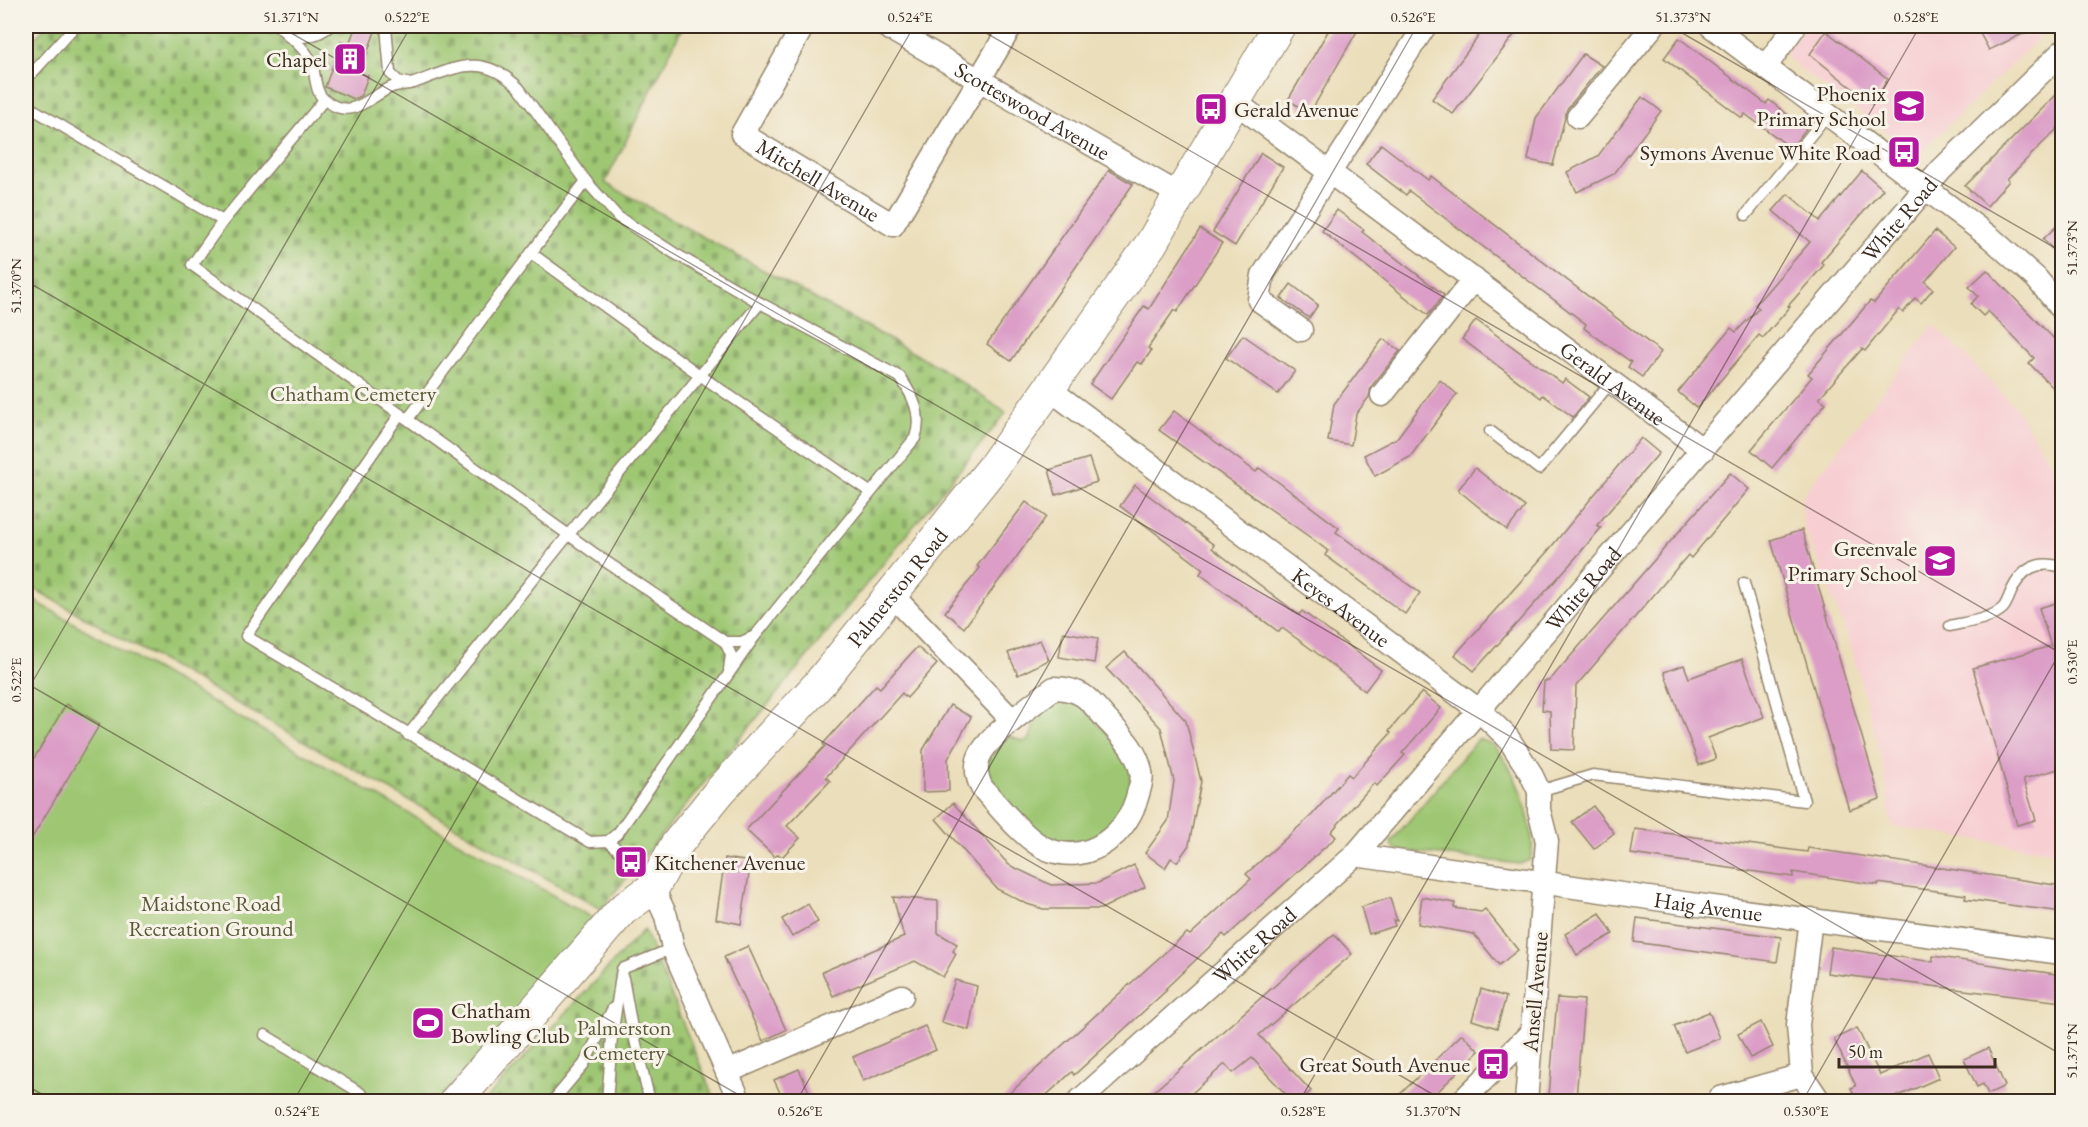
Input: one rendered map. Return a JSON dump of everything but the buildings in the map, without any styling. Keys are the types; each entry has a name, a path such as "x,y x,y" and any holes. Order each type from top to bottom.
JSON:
{"street":[{"name":"Mitchell Avenue","path":"804,26 742,134 893,225 980,79"},
{"name":"Scotteswood Avenue","path":"885,26 1180,195"},
{"path":"980,79 1011,26"},
{"name":"Palmerston Road","path":"455,1101 622,910 653,888 683,836 819,684 992,469 1129,278 1279,26"},
{"path":"1300,330 1259,300 1263,275 1425,26"},
{"path":"1578,117 1653,26"},
{"path":"1711,26 1991,238 2036,278 2062,309"},
{"path":"1766,66 1796,26"},
{"name":"White Road","path":"1078,1101 1355,855 1926,188 1961,149 2062,52"},
{"name":"Gerald Avenue","path":"1235,102 1703,450"},
{"path":"1382,395 1474,279"},
{"name":"Keyes Avenue","path":"1048,388 1480,711 1508,738 1539,791 1539,810 1547,841 1545,883"},
{"path":"892,595 1012,720"},
{"path":"1054,688 1074,689 1089,699 1130,745 1142,774 1135,809 1124,828 1108,842 1083,852 1064,853 1049,850 1035,842 982,788 977,778 978,760 988,745 1012,720 1054,688"},
{"name":"Haig Avenue","path":"1355,855 2062,953"},
{"name":"Ansell Avenue","path":"1526,1101 1545,883"},
{"path":"653,888 666,916 673,948 740,1101"},
{"path":"1811,919 1798,1025 1802,1075 1820,1101"},
{"path":"727,1072 902,996"},
{"path":"1461,1101 1531,1034"},
{"path":"1720,1098 1802,1075"}],"lane":[{"path":"26,80 75,26"},
{"path":"278,26 312,63 315,80 324,100 341,109 358,109 391,87 410,84 451,68 471,64 506,75 519,88 586,181 618,217 760,303 900,377 910,392 918,416 915,438 755,636 618,833 608,841 590,842 246,636 404,416 586,181"},
{"path":"289,37 306,38 330,26"},
{"path":"386,26 390,73 398,81 410,84"},
{"path":"324,100 223,221 192,265 569,534 725,642 731,655 728,674"},
{"path":"26,105 223,221"},
{"path":"1746,215 1828,114"},
{"path":"531,253 701,376 870,492"},
{"path":"408,735 569,534 760,303"},
{"path":"1491,431 1539,469 1611,382"},
{"path":"1950,626 1987,617 2003,608 2014,586 2032,566 2048,563 2062,567"},
{"path":"1539,791 1593,775 1804,801 1744,583"},
{"path":"725,642 741,642 755,636"},
{"path":"608,841 639,868 653,888"},
{"path":"622,969 673,948"},
{"path":"607,1101 616,1002 622,969"},
{"path":"622,969 631,1023 650,1101"},
{"path":"552,1101 584,1064 616,1002"},
{"path":"265,1035 370,1101"}],"shaded area":[{"name":"Phoenix Primary School","path":"1806,26 2051,26 1921,152 1915,153 1790,61 1787,55 1788,49"},
{"name":"Greenvale Primary School","path":"1934,324 2015,407 2062,481 2062,853 1892,826 1882,759 1849,640 1804,526 1801,498"}],"green space":[{"name":"Chatham Cemetery","path":"46,26 683,26 605,183 939,367 1006,413 601,909 26,584 26,49"},
{"name":"Maidstone Road Recreation Ground","path":"26,596 600,922 437,1101 26,1101"},
{"path":"1055,698 1077,701 1127,755 1130,767 1131,777 1127,796 1107,833 1073,845 1039,837 990,786 986,763 1008,736 1024,742 1030,738 1035,723 1031,716"},
{"path":"1478,739 1491,744 1500,753 1516,781 1528,817 1532,848 1530,860 1520,864 1397,850 1391,842"},
{"name":"Palmerston Cemetery","path":"644,929 715,1101 484,1101"}],"place":[{"name":"Chapel","path":"350,59"},
{"name":"Phoenix Primary School","path":"1909,106"},
{"name":"Gerald Avenue","path":"1211,109"},
{"name":"Symons Avenue White Road","path":"1904,152"},
{"name":"Greenvale Primary School","path":"1940,561"},
{"name":"Kitchener Avenue","path":"631,862"},
{"name":"Chatham Bowling Club","path":"428,1023"},
{"name":"Great South Avenue","path":"1493,1064"}]}
